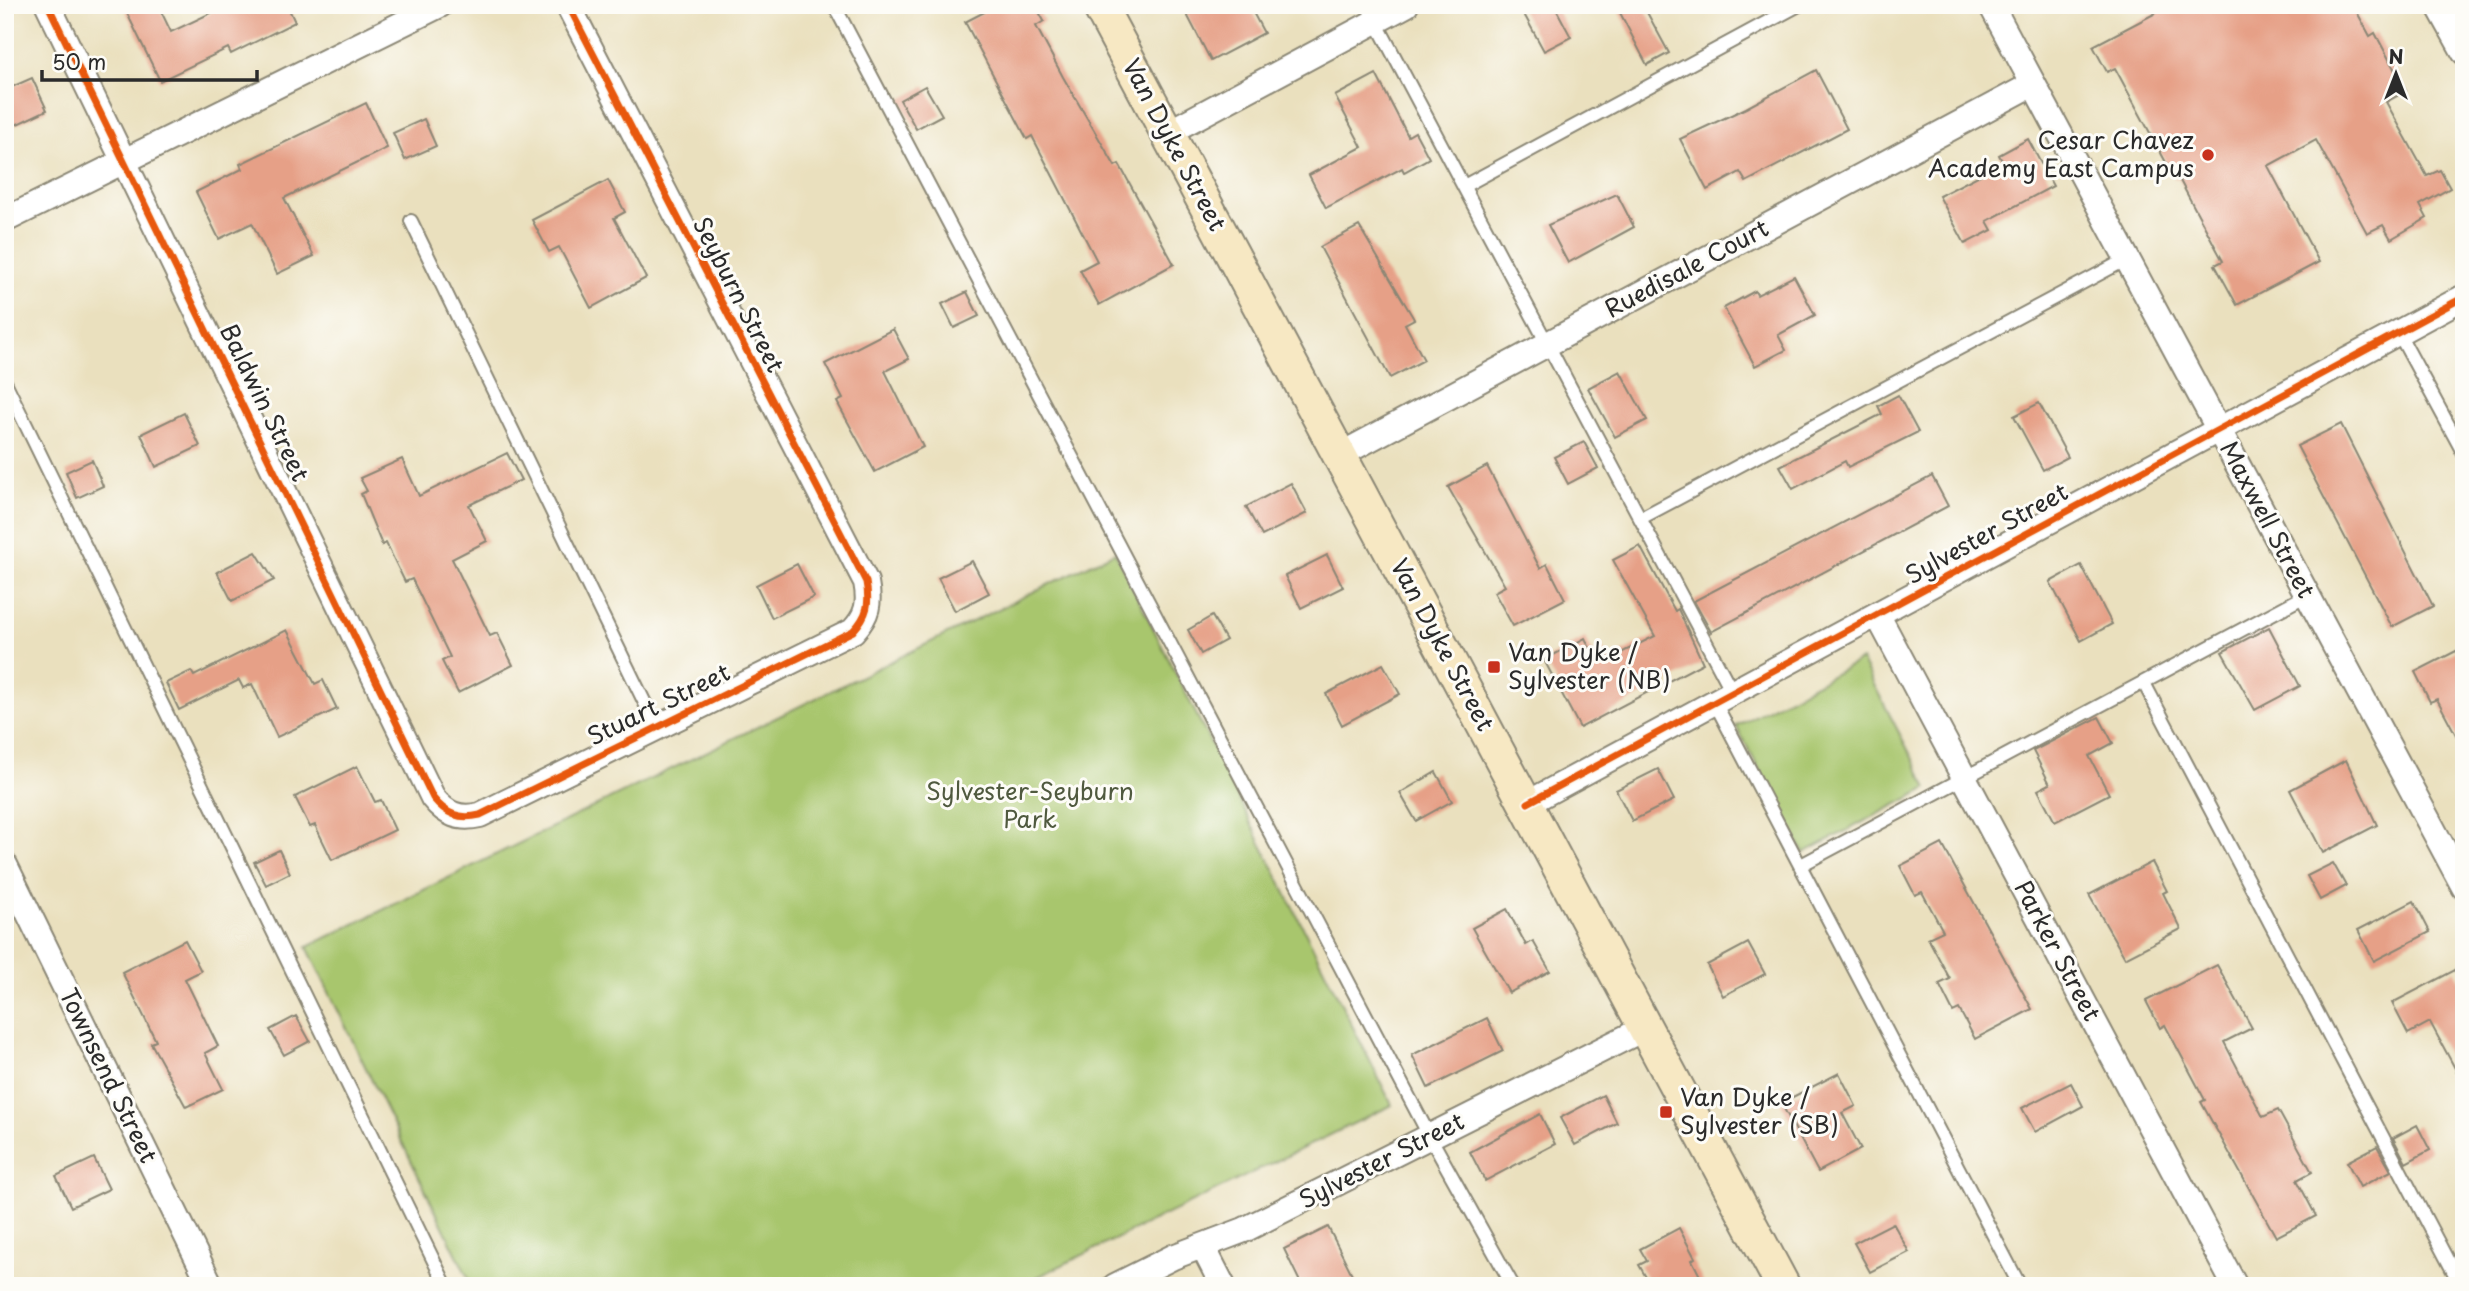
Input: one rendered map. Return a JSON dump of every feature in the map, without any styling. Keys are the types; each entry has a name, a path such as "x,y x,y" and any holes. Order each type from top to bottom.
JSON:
{"main road":[{"name":"Van Dyke Street","path":"1099,5 1528,803 1783,1286"}],"street":[{"name":"Baldwin Street","path":"48,5 433,798 450,814"},
{"path":"5,220 440,5"},
{"name":"Seyburn Street","path":"568,5 866,582 870,603"},
{"path":"1167,132 1371,13 1406,5"},
{"name":"Maxwell Street","path":"1991,5 2464,887"},
{"path":"2438,5 2464,52"},
{"name":"Ruedisale Court","path":"1340,455 2033,84"},
{"name":"Sylvester Street","path":"1528,803 2464,298"},
{"name":"Stuart Street","path":"450,814 460,817 480,815 853,631 864,620 870,603"},
{"name":"Parker Street","path":"1878,616 2235,1286"},
{"name":"Townsend Street","path":"5,865 211,1286"},
{"name":"Sylvester Street","path":"1115,1286 1174,1257 1244,1230 1645,1028"},
{"path":"1203,1247 1223,1286"}],"lane":[{"path":"834,5 1430,1137 1513,1286"},
{"path":"1464,186 1799,5"},
{"path":"1371,13 1641,518 1801,865 2020,1286"},
{"path":"411,221 657,728"},
{"path":"1641,518 2127,258"},
{"path":"2398,332 2464,454"},
{"path":"5,382 446,1286"},
{"path":"1801,865 2307,595"},
{"path":"2144,683 2461,1286"}],"green space":[{"name":"Sylvester-Seyburn Park","path":"1115,552 1392,1105 1019,1286 472,1286 307,947"},
{"path":"1861,660 1928,788 1804,853 1736,726"}],"building":[{"path":"123,5 158,5 171,32 211,13 207,5 287,5 295,22 231,54 228,48 160,81"},
{"path":"998,5 1035,5 1044,21 1036,26 1063,77 1115,166 1119,164 1174,264 1099,305 1080,270 1097,261 1032,136 1027,139 965,22"},
{"path":"1182,5 1249,5 1264,33 1211,61"},
{"path":"1519,5 1554,5 1571,37 1544,51"},
{"path":"1616,5 1643,5 1669,53 1647,65"},
{"path":"2171,5 2353,5 2370,36 2375,33 2406,91 2386,102 2427,176 2440,170 2450,188 2420,205 2427,218 2391,239 2383,225 2367,233 2316,140 2268,166 2319,262 2237,305 2215,265 2223,261 2178,177 2175,179 2115,68 2107,72 2093,46"},
{"path":"1816,70 1847,129 1746,182 1740,172 1707,190 1680,139 1746,108"},
{"path":"1376,74 1408,136 1415,132 1429,158 1404,172 1402,168 1326,208 1309,175 1362,147 1335,96"},
{"path":"32,78 47,110 5,130 5,90"},
{"path":"925,86 942,115 916,129 900,100"},
{"path":"366,103 387,148 284,198 314,256 277,274 252,223 219,239 196,192 242,169 240,164"},
{"path":"424,119 436,146 405,160 393,133"},
{"path":"2028,139 2053,186 1987,221 1992,230 1965,244 1939,196 2003,163 1999,155"},
{"path":"608,180 625,212 614,218 646,278 591,308 559,247 549,252 532,220"},
{"path":"1617,194 1634,227 1568,263 1548,225"},
{"path":"1359,226 1414,319 1405,324 1424,360 1390,378 1320,247"},
{"path":"1794,276 1815,315 1778,335 1786,350 1755,366 1724,308 1755,291 1757,295"},
{"path":"967,292 979,316 954,328 942,304"},
{"path":"893,329 909,359 885,371 923,447 875,472 837,402 843,399 825,364"},
{"path":"1620,371 1647,420 1615,437 1588,388"},
{"path":"1898,395 1918,432 1848,467 1845,461 1793,489 1780,466 1882,414 1878,406"},
{"path":"2039,403 2068,457 2043,470 2014,416"},
{"path":"184,413 200,446 156,467 141,434"},
{"path":"2341,424 2433,606 2392,627 2297,446"},
{"path":"1584,442 1598,468 1568,484 1554,457"},
{"path":"507,453 521,480 469,505 487,541 452,559 490,636 497,633 513,665 458,693 442,661 450,657 412,579 405,582 386,543 382,545 361,494 367,491 360,478 402,459 419,496"},
{"path":"92,460 103,486 77,498 66,472"},
{"path":"1487,466 1540,568 1547,564 1565,599 1513,626 1494,592 1505,586 1448,487"},
{"path":"1932,476 1948,506 1711,632 1694,601"},
{"path":"1291,483 1307,513 1262,536 1246,507"},
{"path":"1640,546 1675,611 1678,609 1703,663 1580,728 1544,660 1585,638 1593,654 1603,649 1609,659 1655,636 1613,560"},
{"path":"256,552 274,580 232,601 217,572"},
{"path":"1327,555 1343,587 1301,608 1285,576"},
{"path":"972,561 989,593 955,611 938,578"},
{"path":"797,564 814,597 772,618 756,585"},
{"path":"2081,565 2112,624 2081,641 2050,582"},
{"path":"1212,616 1226,640 1201,654 1188,630"},
{"path":"2269,627 2300,686 2255,710 2222,652"},
{"path":"287,630 315,684 323,680 337,709 277,737 252,684 243,688 239,680 179,710 166,683 191,671 194,676"},
{"path":"2464,647 2464,750 2437,699 2430,702 2415,672"},
{"path":"1383,664 1400,694 1342,725 1326,694"},
{"path":"2099,717 2113,743 2089,756 2109,794 2055,822 2038,790 2050,784 2033,751"},
{"path":"2346,760 2377,825 2323,853 2290,790"},
{"path":"357,766 375,802 381,800 395,830 332,860 315,825 310,827 295,797"},
{"path":"1658,769 1674,800 1632,821 1616,790"},
{"path":"1436,772 1452,801 1416,821 1400,793"},
{"path":"1942,844 2032,1009 1975,1039 1959,1009 1953,1012 1939,984 1950,979 1928,938 1943,931 1922,892 1915,895 1900,866"},
{"path":"279,850 290,873 266,885 254,862"},
{"path":"2152,862 2167,891 2163,893 2181,929 2125,958 2089,895"},
{"path":"2333,863 2346,886 2320,900 2307,876"},
{"path":"2414,901 2430,932 2374,961 2358,930"},
{"path":"1507,909 1526,945 1533,941 1550,971 1509,993 1472,928"},
{"path":"185,940 201,971 185,979 218,1046 205,1053 223,1089 186,1107 151,1043 156,1041 122,972"},
{"path":"1748,943 1765,974 1723,996 1707,965"},
{"path":"2217,965 2252,1028 2224,1042 2263,1117 2278,1110 2312,1172 2297,1180 2316,1216 2276,1237 2201,1102 2205,1100 2165,1025 2160,1028 2146,1001"},
{"path":"2455,970 2464,986 2464,1085 2430,1022 2408,1034 2392,1003"},
{"path":"296,1016 310,1041 284,1055 270,1030"},
{"path":"1487,1018 1503,1051 1428,1088 1412,1055"},
{"path":"1839,1073 1856,1106 1842,1113 1861,1149 1818,1172 1781,1103"},
{"path":"2071,1083 2083,1106 2035,1132 2022,1108"},
{"path":"1603,1095 1617,1123 1575,1145 1560,1118"},
{"path":"1540,1114 1555,1144 1485,1181 1470,1152"},
{"path":"2417,1125 2430,1150 2406,1163 2393,1138"},
{"path":"2377,1146 2391,1171 2360,1187 2347,1162"},
{"path":"94,1158 109,1189 71,1207 56,1176"},
{"path":"1893,1223 1909,1252 1870,1272 1854,1243"},
{"path":"1328,1227 1358,1286 1302,1286 1284,1249"},
{"path":"1679,1228 1695,1258 1692,1260 1705,1286 1651,1286 1639,1265 1647,1261 1640,1249"}],"cycle path":[{"path":"48,5 433,798 448,812 466,817 480,815 853,631 862,620 868,603 866,582 568,5"},
{"path":"1528,803 2464,297"}],"place":[{"name":"Cesar Chavez Academy East Campus","path":"2208,155"},
{"name":"Van Dyke / Sylvester (NB)","path":"1494,667"},
{"name":"Van Dyke / Sylvester (SB)","path":"1666,1112"}]}
